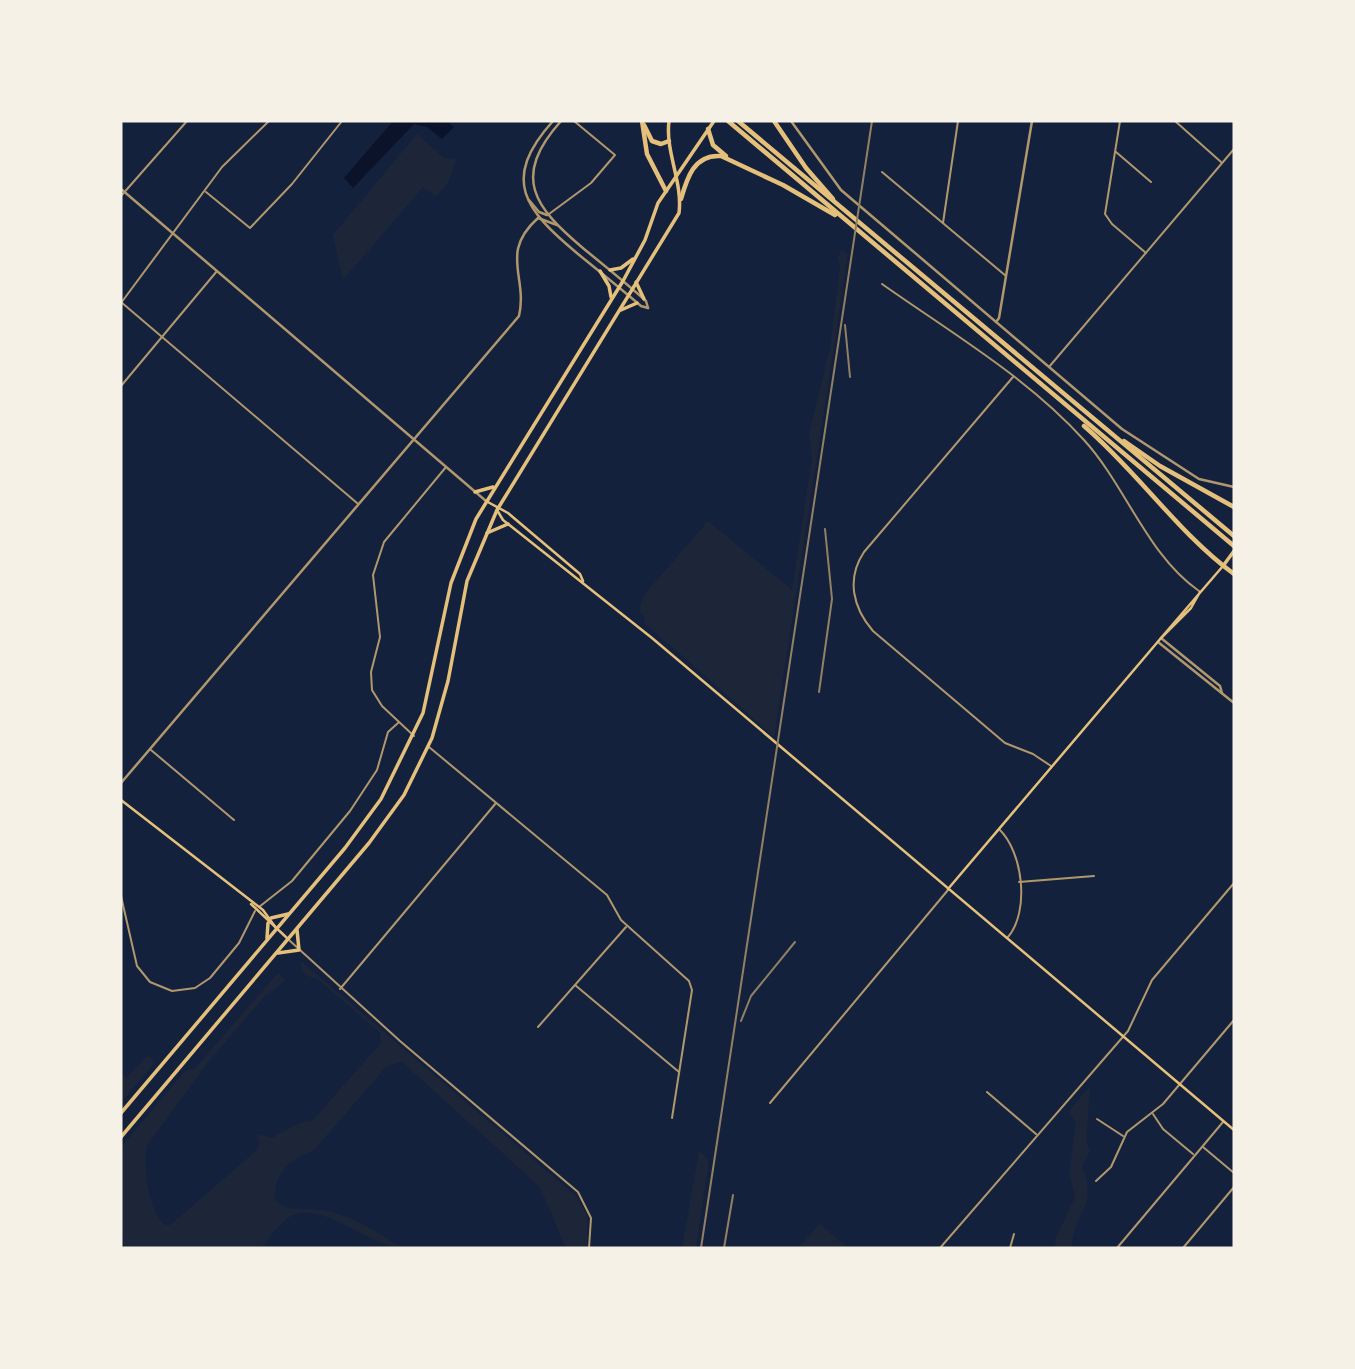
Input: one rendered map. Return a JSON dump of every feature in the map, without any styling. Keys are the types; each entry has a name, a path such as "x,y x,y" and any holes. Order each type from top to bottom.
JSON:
{"highway":[{"path":"643,121 645,132 652,141 661,144 669,141"},
{"path":"643,121 646,154 666,191"},
{"path":"728,121 1233,551"},
{"path":"738,121 1234,536"},
{"path":"774,121 806,168 845,212"},
{"path":"711,125 713,145 732,161"},
{"path":"681,199 687,180 698,163 711,156 732,161 783,185 842,219"},
{"path":"1088,414 1093,414 1160,466 1234,507"},
{"path":"1078,417 1079,421 1118,455 1223,566 1234,574"}],"main road":[{"path":"121,1137 389,818 410,785 428,747 448,681 467,581 485,534 679,213 681,199 669,141 669,121"},
{"path":"122,1111 371,814 414,736 430,691 451,583 467,538 486,500 623,281 666,191 711,125"},
{"path":"610,270 623,267 637,255"},
{"path":"600,271 609,286 611,299"},
{"path":"636,282 645,299"},
{"path":"619,312 637,303"},
{"path":"475,492 495,486"},
{"path":"486,500 508,524 583,581 670,653 1234,1130"},
{"path":"498,510 508,513 580,574 583,581"},
{"path":"485,534 495,527 508,524"},
{"path":"948,890 1233,551"},
{"path":"121,800 215,871 271,918 288,939"},
{"path":"249,902 255,911 277,928"},
{"path":"271,918 290,913"},
{"path":"266,940 268,923"},
{"path":"276,953 299,950 298,928"}],"street":[{"path":"187,121 122,192 486,500"},
{"path":"269,121 222,167 121,303 358,504"},
{"path":"205,191 250,228 292,184 342,121"},
{"path":"553,121 530,153 524,179 527,198 538,218 637,303 648,308 645,299 547,215 534,191 533,169 540,150 561,121"},
{"path":"547,215 591,183 615,155 574,121"},
{"path":"791,121 829,176 859,206 1049,367 1156,454 1205,482 1234,487"},
{"path":"943,223 958,121"},
{"path":"996,322 999,318 1032,121"},
{"path":"1120,121 1105,214 1112,224 1146,253"},
{"path":"1175,121 1222,163"},
{"path":"1180,126 1184,121"},
{"path":"1049,367 1234,149"},
{"path":"1115,151 1151,183"},
{"path":"881,172 1006,276"},
{"path":"527,198 539,212 547,215"},
{"path":"538,218 557,225"},
{"path":"121,783 519,316 517,245 523,233 538,218"},
{"path":"121,386 217,271"},
{"path":"882,284 1013,377 1049,406 1090,447 1119,485 1168,564 1200,592"},
{"path":"1013,377 864,552 857,565 853,589 859,608 873,631 1004,743 1033,754 1051,766"},
{"path":"414,736 378,701 371,684 372,666 380,637 373,585 374,568 388,535 447,466"},
{"path":"1161,638 1220,686 1222,693"},
{"path":"1157,642 1234,703"},
{"path":"258,907 292,881 350,812 377,770 388,732 398,723"},
{"path":"428,747 607,895 618,917 626,926 691,984 672,1118"},
{"path":"150,749 234,820"},
{"path":"340,989 497,802"},
{"path":"999,828 1013,846 1018,882 1019,918 1007,938"},
{"path":"1018,882 1094,876"},
{"path":"940,1248 1123,1036 1136,1018 1152,980 1234,883"},
{"path":"770,1103 948,890"},
{"path":"121,896 137,966 150,982 172,991 195,988 210,978 239,943 255,911"},
{"path":"538,1027 626,926"},
{"path":"288,939 340,989 578,1192 591,1218 589,1248"},
{"path":"575,985 680,1072"},
{"path":"1096,1181 1111,1167 1125,1136 1134,1125 1152,1113 1180,1084 1234,1020"},
{"path":"987,1092 1036,1135"},
{"path":"1152,1113 1163,1129 1195,1156"},
{"path":"1097,1119 1125,1136"},
{"path":"1117,1248 1223,1121"},
{"path":"1202,1146 1234,1173"},
{"path":"1183,1248 1234,1187"},
{"path":"1010,1248 1014,1234"}],"shaded area":[{"path":"393,121 447,121 454,127 442,139 427,127 414,124 353,188 344,178"},
{"path":"417,134 444,158 456,159 449,181 436,197 423,187 343,280 333,235"},
{"path":"842,250 848,255 774,737 645,624 644,616 639,611 643,596 708,521 792,590 812,458 809,434 830,348 840,267 838,257"},
{"path":"302,962 576,1196 587,1215 587,1248 566,1248 540,1187 402,1062 387,1066 314,1150 285,1168 277,1181 275,1199 285,1207 343,1215 402,1248 377,1241 331,1219 303,1212 287,1219 262,1248 125,1248 121,1228 121,1147 185,1071 195,1068 279,972 285,981 265,996 208,1062 146,1147 151,1200 159,1219 165,1225 170,1225 257,1150 260,1141 256,1134 272,1138 297,1124 312,1121 381,1043 380,1033 319,980 305,975 300,964"},
{"path":"147,1056 154,1060 152,1066 121,1102 121,1072 126,1078"},
{"path":"1090,1086 1086,1142 1090,1151 1082,1167 1088,1191 1087,1201 1076,1226 1072,1248 1055,1248 1056,1238 1075,1197 1069,1172 1076,1123 1069,1111"},
{"path":"699,1151 709,1160 696,1248 682,1248"},
{"path":"820,1224 848,1248 798,1248"}],"railway":[{"path":"701,1248 872,121"},
{"path":"845,325 850,377"},
{"path":"819,692 832,599 825,529"},
{"path":"741,1021 751,996 795,942"},
{"path":"724,1248 733,1195"}]}
